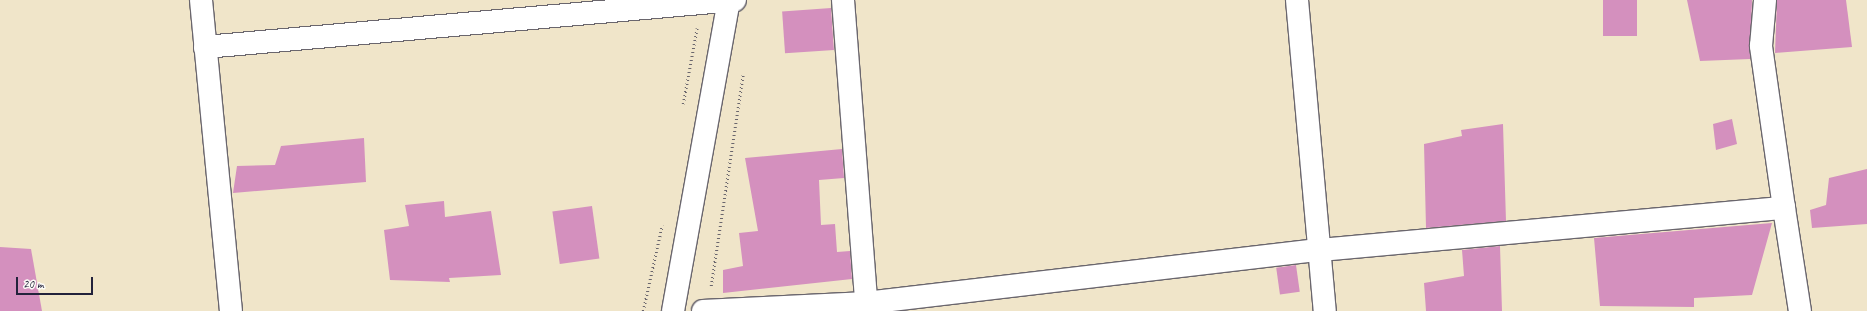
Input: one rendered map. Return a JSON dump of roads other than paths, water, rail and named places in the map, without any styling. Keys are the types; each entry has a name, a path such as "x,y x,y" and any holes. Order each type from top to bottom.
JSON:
{"street":[{"path":"201,0 231,311"},
{"path":"205,47 731,0 673,311"},
{"path":"843,0 867,307"},
{"path":"1297,0 1325,311"},
{"path":"1766,0 1761,46 1800,311"},
{"path":"705,311 867,307 1320,250 1784,208"}]}
